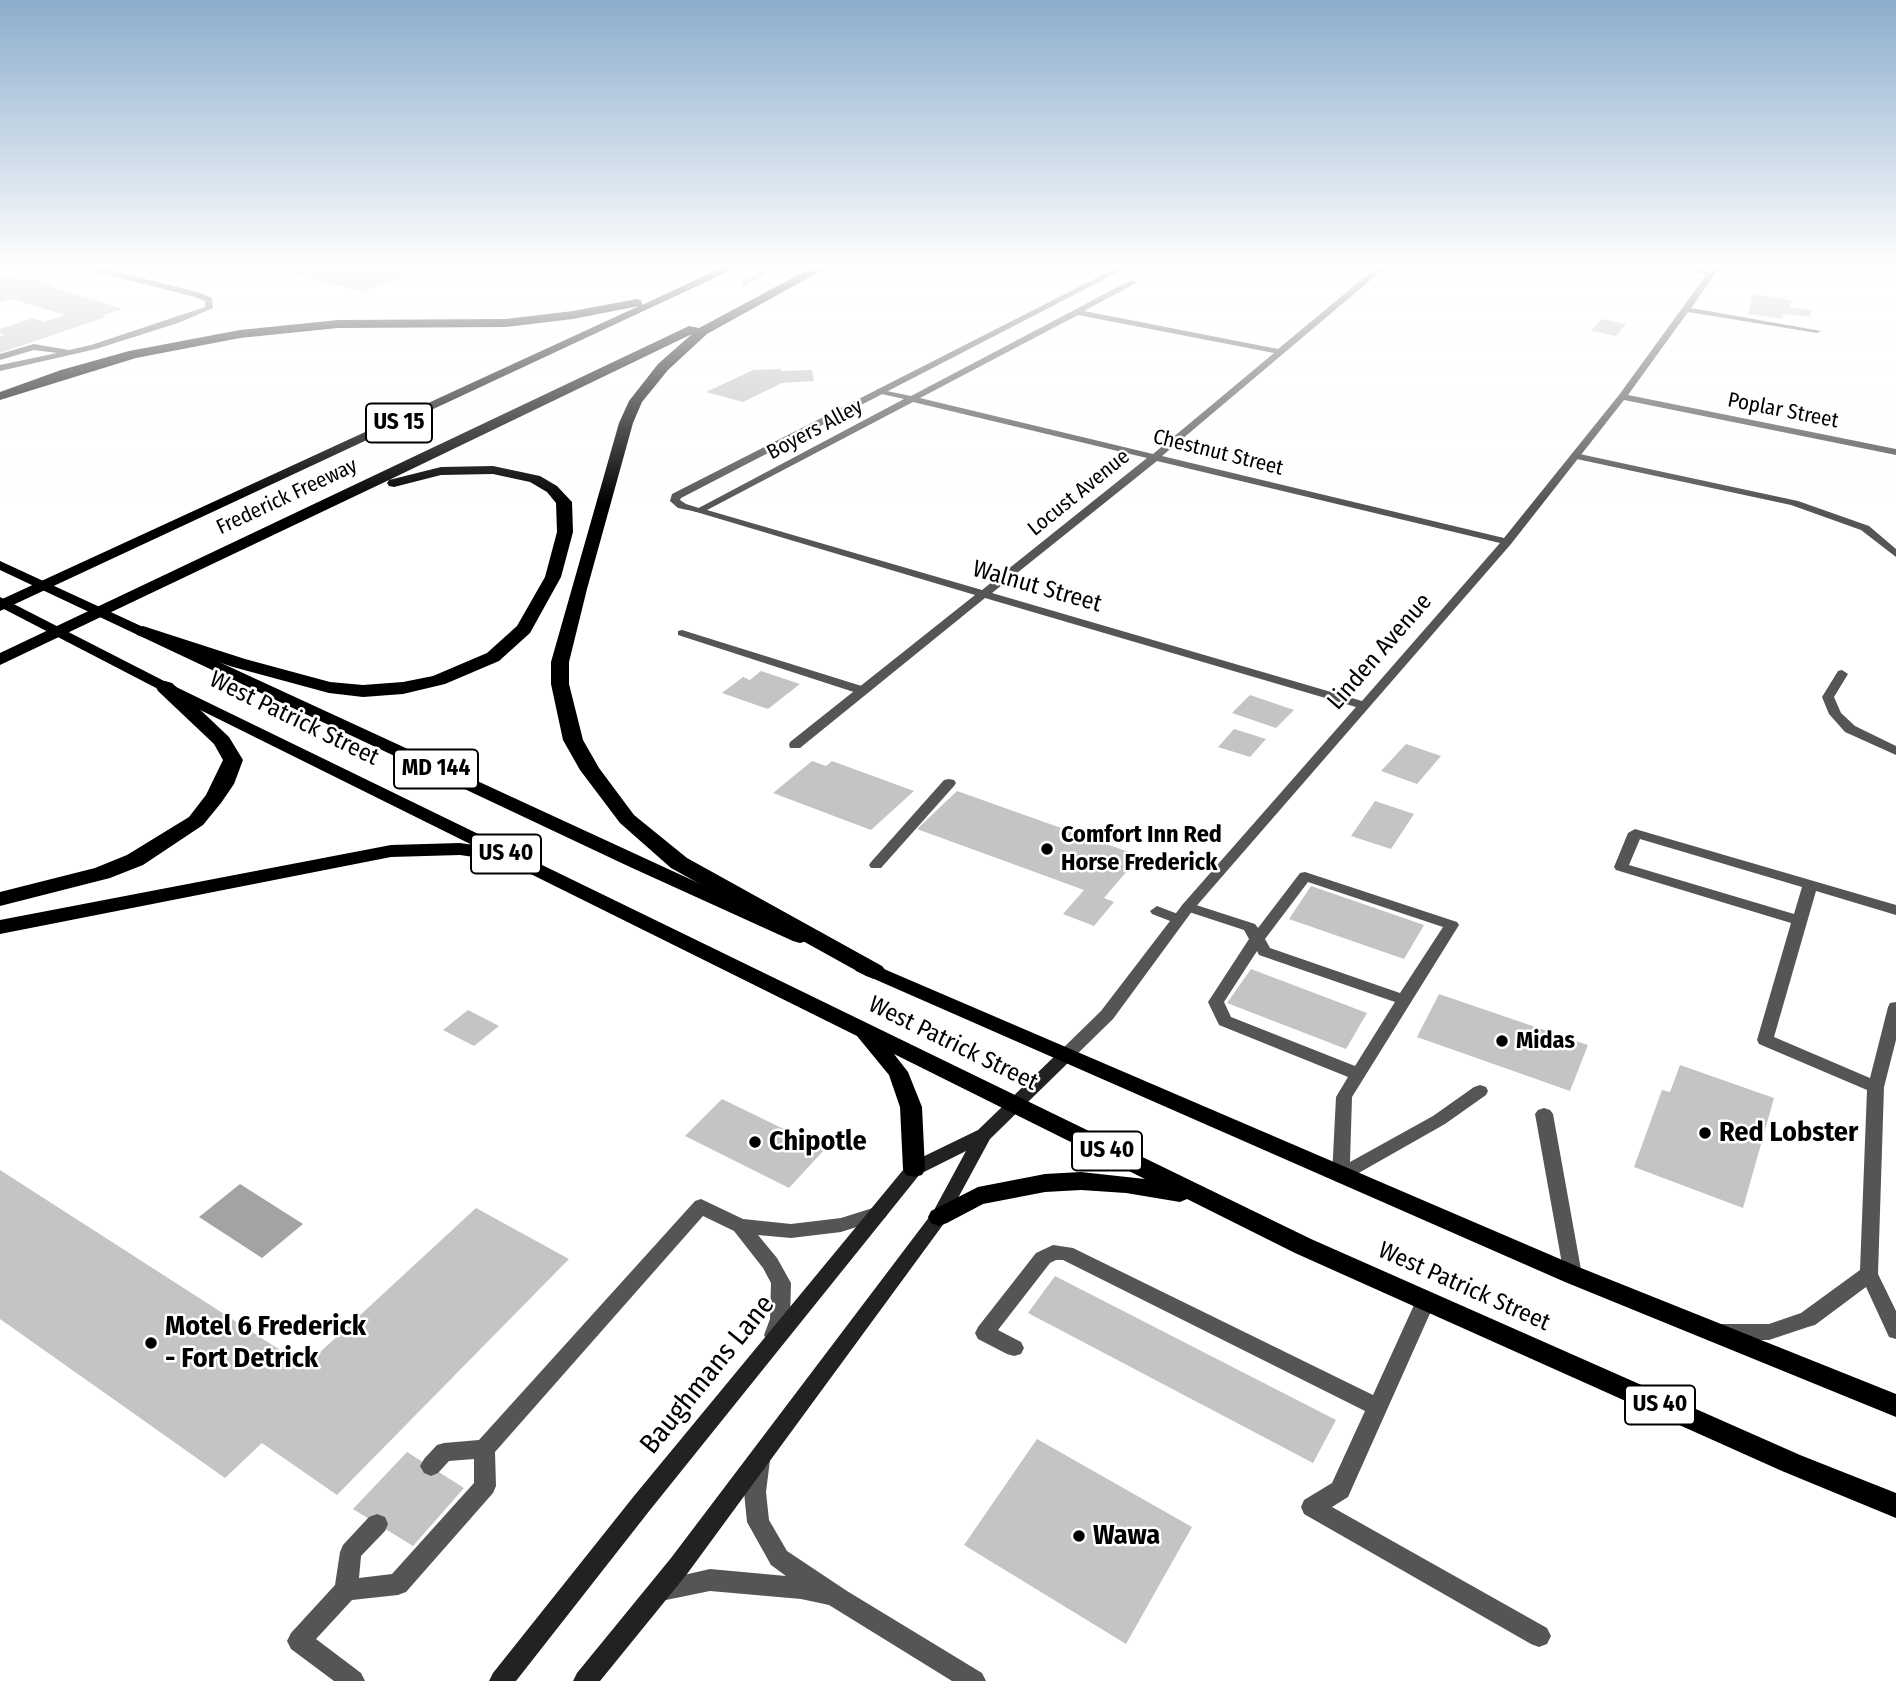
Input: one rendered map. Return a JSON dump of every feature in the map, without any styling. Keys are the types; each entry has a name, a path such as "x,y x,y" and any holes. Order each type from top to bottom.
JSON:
{"highway":[{"path":"0,396 122,357 181,345"},
{"name":"Frederick Freeway","path":"0,603 565,345"},
{"name":"Frederick Freeway","path":"0,660 658,345"},
{"path":"686,345 663,366 636,401 626,423 560,662 560,684 573,740 590,771 627,818 679,863 874,971"},
{"path":"143,631 239,663 328,687 363,691 403,688 439,680 493,657 524,629 553,577 565,532 564,502 552,489 534,479 493,470 468,469 417,476 313,510"},
{"path":"0,899 102,873 135,860 197,821 224,784 233,760 222,741 165,687"},
{"path":"0,927 391,851 460,849 509,856"}],"main road":[{"name":"West Patrick Street","path":"0,565 636,863 1065,1056 1573,1275 1896,1406"},
{"name":"West Patrick Street","path":"0,603 165,687 1303,1246 1791,1463 1896,1506"},
{"path":"860,1029 898,1072 911,1107 914,1169"},
{"name":"Baughmans Lane","path":"585,1681 659,1590 759,1459 939,1217 984,1135 1065,1056"},
{"name":"Baughmans Lane","path":"501,1681 914,1169 984,1135"},
{"path":"939,1217 978,1196 1045,1183 1081,1181 1126,1184 1202,1197"}],"street":[{"path":"0,368 95,345"},
{"path":"698,510 682,506 675,501 676,496 970,345"},
{"name":"Boyers Alley","path":"698,510 1013,345"},
{"path":"1246,345 1279,352"},
{"name":"Locust Avenue","path":"795,745 1155,457 1287,345"},
{"name":"Linden Avenue","path":"1065,1056 1107,1015 1183,913 1507,542 1622,397 1659,345"},
{"path":"0,357 34,347 70,353"},
{"name":"Chestnut Street","path":"880,391 1507,542"},
{"name":"Poplar Street","path":"1622,397 1896,452"},
{"path":"1575,456 1794,503 1865,528 1896,554"},
{"name":"Walnut Street","path":"698,510 1363,705"},
{"path":"682,633 864,691"},
{"path":"1842,674 1828,696 1835,714 1850,729 1896,751"},
{"path":"876,865 949,783"},
{"path":"1800,921 1621,867 1635,833 1896,910"},
{"path":"1341,1176 1344,1097 1452,925 1305,876 1257,939 1216,1002 1226,1021 1358,1074"},
{"path":"1810,884 1765,1040 1876,1087"},
{"path":"1157,911 1183,913 1251,927 1264,951 1404,1000"},
{"path":"1896,1007 1876,1087 1869,1274 1896,1331"},
{"path":"1341,1176 1439,1120 1480,1091"},
{"path":"1544,1114 1573,1275"},
{"path":"346,1590 398,1584 485,1486 484,1449 701,1206 740,1226 807,1231 841,1226 879,1213"},
{"path":"740,1226 770,1264 781,1283 780,1319 769,1347"},
{"path":"1014,1348 985,1333 1043,1258 1053,1252 1066,1253 1378,1408"},
{"path":"1713,1332 1769,1332 1808,1320 1869,1274"},
{"path":"1426,1300 1340,1490 1312,1507 1539,1636"},
{"path":"431,1466 444,1452 484,1449"},
{"path":"759,1459 755,1492 758,1522 779,1558 839,1599 974,1681"},
{"path":"353,1681 299,1641 346,1590 351,1552 377,1524"},
{"path":"659,1590 710,1580 763,1582 801,1588 839,1599"}],"shaded area":[{"path":"240,1184 303,1224 262,1258 199,1217"}],"building":[{"path":"0,345 22,345 0,353"},
{"path":"753,370 812,370 814,381 782,383 743,402 706,392"},
{"path":"761,671 800,684 768,709 722,693 743,677 750,680"},
{"path":"1250,695 1294,710 1276,728 1232,713"},
{"path":"1234,729 1266,739 1250,757 1218,747"},
{"path":"1406,744 1441,756 1417,784 1381,771"},
{"path":"812,761 826,766 832,761 914,791 871,830 773,793"},
{"path":"957,791 1140,856 1104,898 1114,902 1094,926 1063,914 1084,890 917,829"},
{"path":"1375,801 1414,814 1391,849 1351,836"},
{"path":"1311,886 1424,925 1404,959 1289,919"},
{"path":"1251,969 1367,1013 1346,1049 1227,1003"},
{"name":"Midas","path":"1439,994 1588,1045 1570,1091 1417,1037"},
{"path":"468,1010 499,1026 474,1046 443,1030"},
{"name":"Red Lobster","path":"1680,1065 1774,1098 1743,1208 1634,1167 1662,1090 1670,1092"},
{"name":"Chipotle","path":"722,1099 825,1149 789,1188 685,1136"},
{"name":"Motel 6 Frederick - Fort Detrick","path":"0,1170 305,1366 476,1208 569,1259 337,1495 262,1443 225,1478 0,1319"},
{"path":"1055,1276 1336,1420 1313,1463 1028,1313"},
{"name":"Wawa","path":"1037,1439 1192,1527 1126,1644 964,1545"},
{"path":"407,1452 464,1488 413,1546 353,1509"}],"place":[{"name":"Comfort Inn Red Horse Frederick","path":"1047,849"},
{"name":"Midas","path":"1502,1041"},
{"name":"Red Lobster","path":"1705,1133"},
{"name":"Chipotle","path":"755,1142"},
{"name":"Motel 6 Frederick - Fort Detrick","path":"151,1343"},
{"name":"Wawa","path":"1079,1536"}]}
